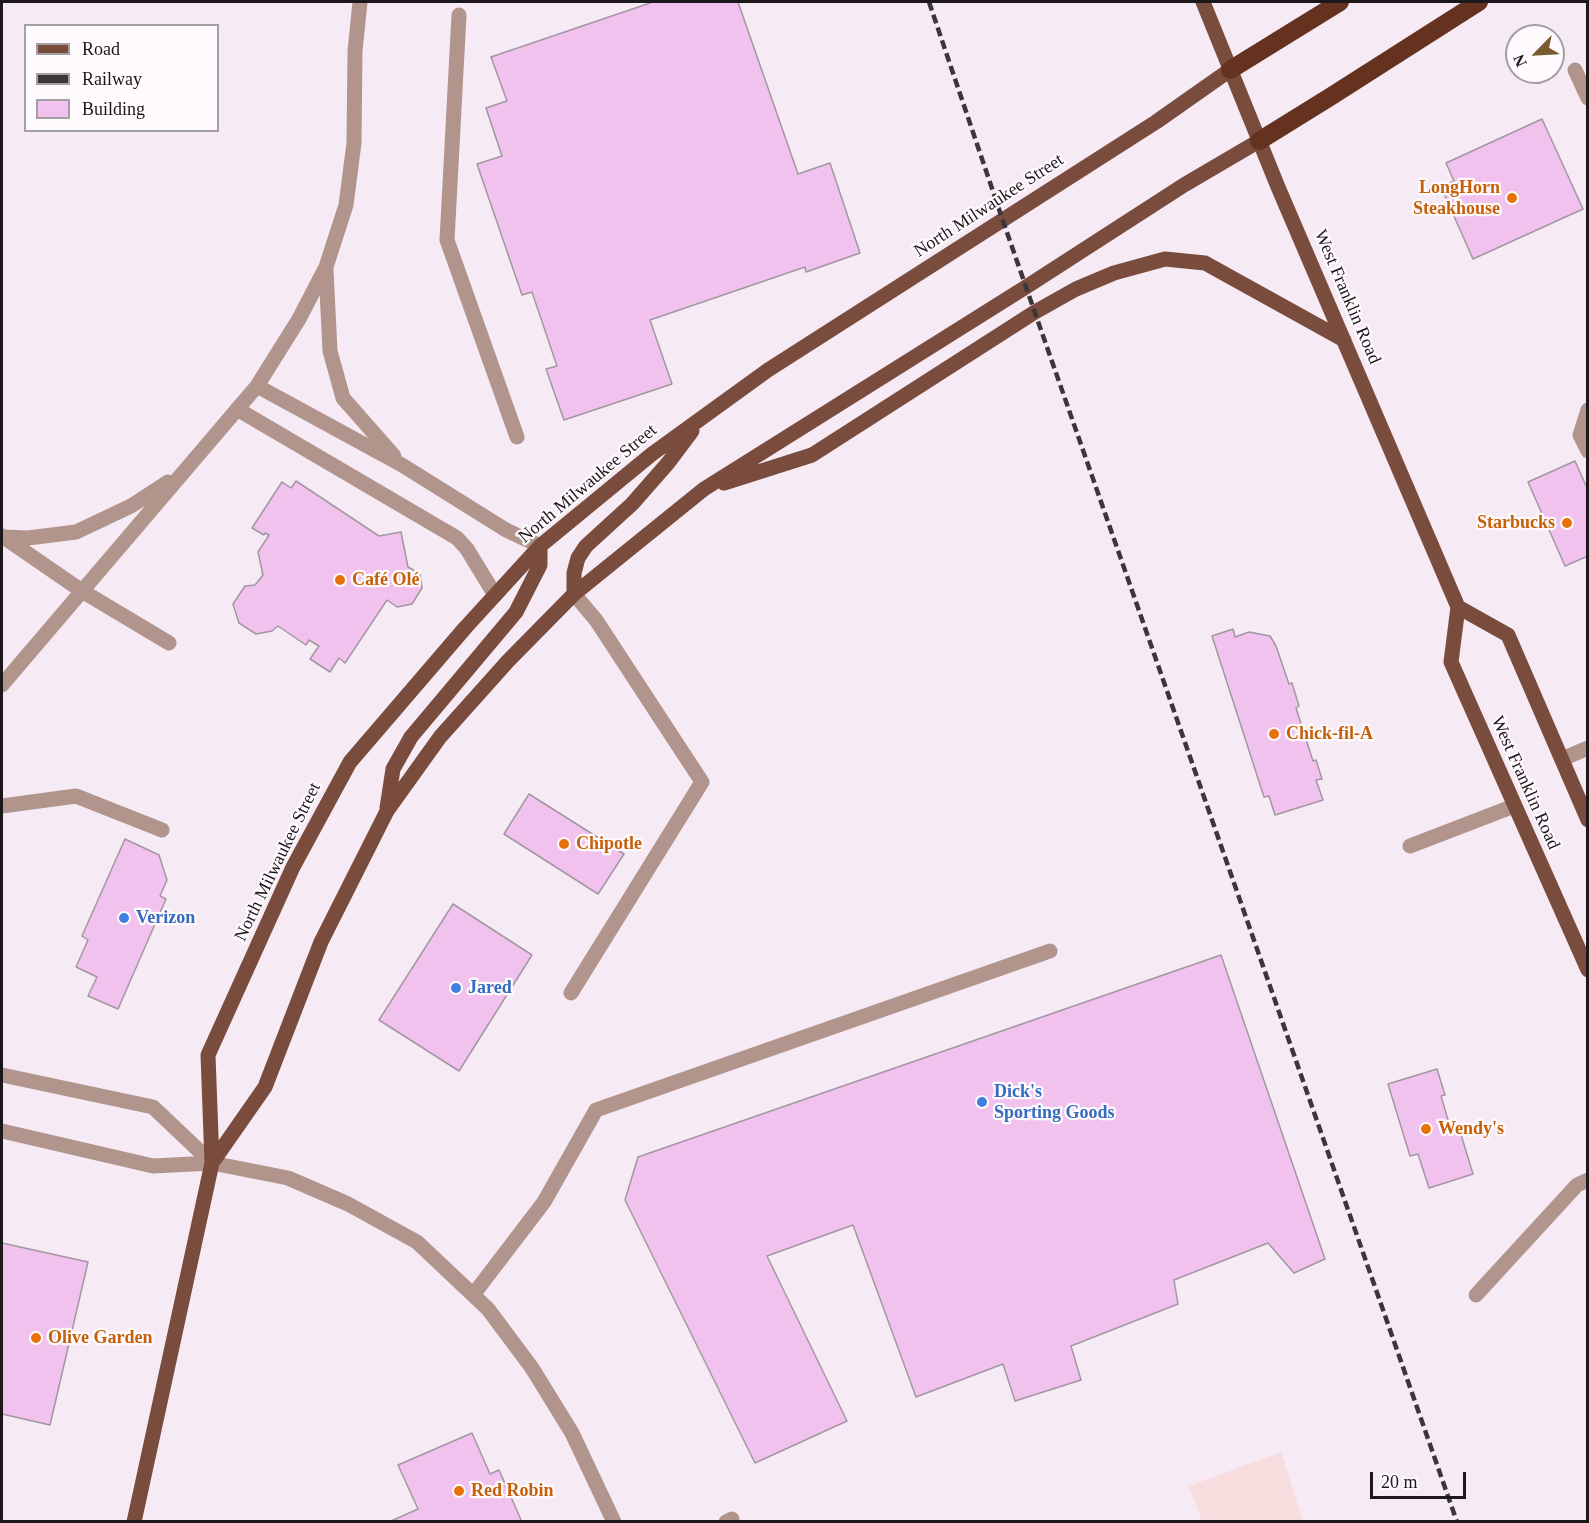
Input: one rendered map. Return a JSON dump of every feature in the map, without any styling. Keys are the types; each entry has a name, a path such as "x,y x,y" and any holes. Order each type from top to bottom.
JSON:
{"highway":[{"path":"1230,70 1340,2"},
{"path":"1258,141 1479,2"}],"main road":[{"name":"West Franklin Road","path":"1203,2 1258,141 1458,607 1451,662 1587,970"},
{"name":"North Milwaukee Street","path":"134,1521 212,1163 208,1055 292,867 350,762 540,546 652,454 768,370 1137,135 1230,70"},
{"name":"North Milwaukee Street","path":"212,1163 265,1087 321,942 387,811 440,737 508,661 574,594 704,489 1184,185 1258,141"},
{"path":"704,489 812,456 1035,312 1076,289 1105,277 1165,260 1205,263 1344,340"},
{"path":"574,594 574,573 578,558 586,546 632,504 668,463 701,419"},
{"path":"387,811 393,769 411,737 516,612 540,565 540,546"},
{"path":"1458,607 1508,635 1562,759 1584,800 1587,820"}],"street":[{"path":"2,685 257,386 299,319 326,267 346,204 354,143 355,51 360,2"},
{"path":"459,15 447,240 517,437"},
{"path":"1575,70 1587,98"},
{"path":"326,267 330,351 343,398 402,465"},
{"path":"257,386 402,465 506,530 540,546"},
{"path":"237,409 457,538 467,549 495,595"},
{"path":"1587,410 1580,435 1587,451"},
{"path":"2,536 28,538 76,532 131,506 183,472"},
{"path":"2,536 82,591 169,643"},
{"path":"571,993 702,782 596,620 574,594"},
{"path":"1562,759 1587,748"},
{"path":"2,806 76,796 162,830"},
{"path":"1410,846 1514,806"},
{"path":"473,1295 544,1202 596,1110 1050,951"},
{"path":"2,1075 153,1107 212,1163"},
{"path":"2,1131 153,1166 212,1163 288,1178 348,1204 417,1242 488,1310 532,1368 572,1433 614,1521"},
{"path":"1476,1295 1577,1185 1587,1180"}],"shaded area":[{"path":"1281,1452 1303,1521 1202,1521 1189,1486"}],"building":[{"path":"653,2 738,2 798,174 830,163 860,253 806,272 805,267 650,320 672,384 564,420 546,369 557,366 532,292 522,295 477,164 502,156 486,108 507,101 491,57"},
{"name":"LongHorn Steakhouse","path":"1542,119 1583,209 1473,259 1441,187 1454,181 1446,163"},
{"name":"Starbucks","path":"1575,461 1588,490 1588,556 1565,566 1528,482"},
{"name":"Café Olé","path":"296,481 379,536 401,532 408,567 420,574 422,588 412,604 397,607 387,600 345,663 339,658 330,672 310,659 319,646 309,640 306,645 278,626 272,631 256,634 239,623 233,604 245,586 255,585 263,575 258,552 269,535 265,533 264,535 252,528 282,482 291,488"},
{"name":"Chick-fil-A","path":"1233,629 1235,637 1249,632 1270,636 1276,646 1289,684 1292,683 1299,706 1296,708 1313,761 1316,760 1322,779 1316,780 1323,800 1275,815 1269,796 1264,797 1212,636"},
{"name":"Chipotle","path":"529,794 624,854 598,894 504,834"},
{"name":"Verizon","path":"125,839 159,855 167,880 160,896 166,899 118,1009 88,996 97,977 76,967 88,940 82,936"},
{"name":"Jared","path":"453,904 532,955 459,1071 379,1020"},
{"path":"1221,955 1325,1259 1294,1273 1268,1243 1174,1280 1178,1304 1071,1346 1081,1380 1015,1401 1003,1364 916,1397 853,1225 767,1256 847,1421 755,1463 625,1200 638,1157"},
{"name":"Wendy's","path":"1437,1069 1445,1095 1441,1096 1451,1130 1459,1128 1473,1174 1429,1188 1418,1154 1410,1156 1388,1084"},
{"name":"Olive Garden","path":"2,1243 88,1262 50,1425 2,1414"},
{"name":"Red Robin","path":"472,1433 490,1474 499,1470 522,1522 389,1522 418,1509 398,1465"}],"railway":[{"path":"929,2 1003,221 1457,1522"}],"place":[{"name":"LongHorn Steakhouse","path":"1512,198"},
{"name":"Starbucks","path":"1567,523"},
{"name":"Café Olé","path":"340,580"},
{"name":"Chick-fil-A","path":"1274,734"},
{"name":"Chipotle","path":"564,844"},
{"name":"Verizon","path":"124,918"},
{"name":"Jared","path":"456,988"},
{"name":"Dick's Sporting Goods","path":"982,1102"},
{"name":"Wendy's","path":"1426,1129"},
{"name":"Olive Garden","path":"36,1338"},
{"name":"Red Robin","path":"459,1491"}]}
